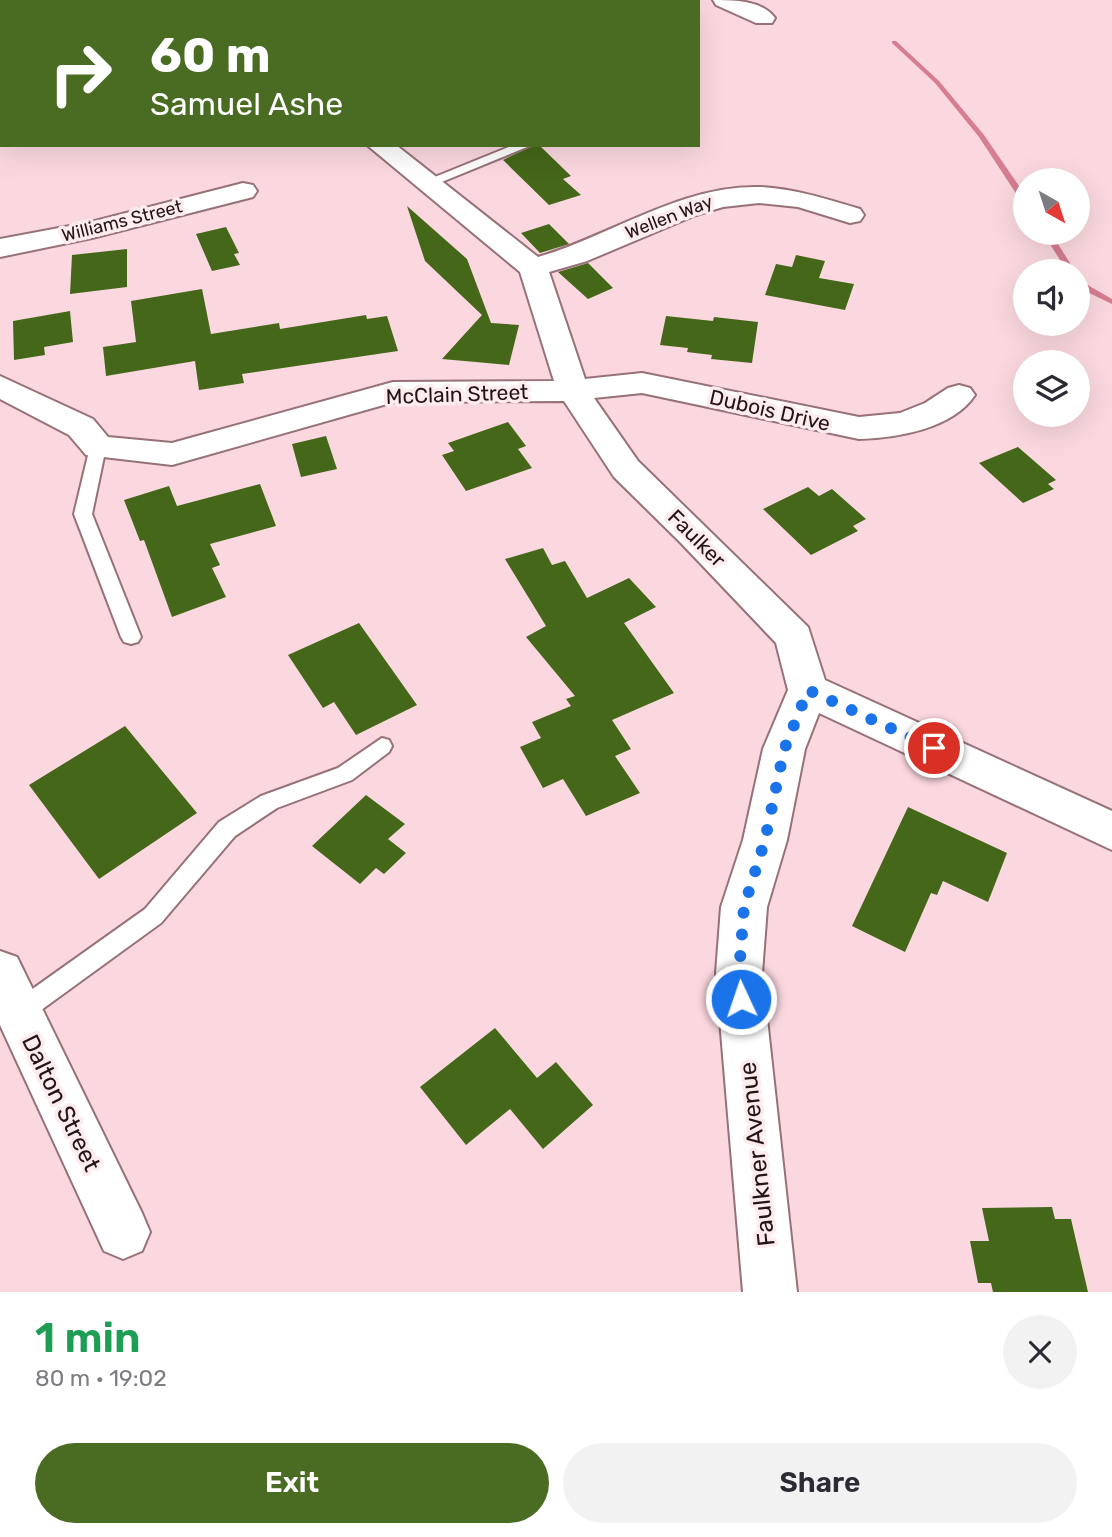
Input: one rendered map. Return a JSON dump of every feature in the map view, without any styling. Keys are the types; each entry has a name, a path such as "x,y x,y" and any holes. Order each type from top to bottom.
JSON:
{"street":[{"path":"724,0 764,18"},
{"path":"382,147 533,268 573,391"},
{"name":"Williams Street","path":"0,248 92,230 243,191"},
{"name":"Wellen Way","path":"533,268 570,256 683,209 730,195 756,194 809,199 850,215"},
{"name":"Dubois Drive","path":"573,391 642,383 859,428 880,428 914,421 935,412 959,395"},
{"path":"0,386 81,427 98,447"},
{"name":"McClain Street","path":"98,447 172,454 393,392 573,391"},
{"name":"Faulker","path":"573,391 626,469 794,636 808,690"},
{"path":"808,690 1112,831"},
{"name":"Faulkner Avenue","path":"771,1292 739,973 744,907 765,840 784,750 808,690"},
{"name":"Dalton Street","path":"9,993 123,1232"}],"lane":[{"path":"427,183 521,147"},
{"path":"98,447 83,514 131,636"},
{"path":"9,993 153,916 227,829 269,802 345,774 382,746"}],"building":[{"path":"530,147 541,147 571,176 563,179 581,195 549,205 503,160"},
{"path":"407,206 467,259 491,323 519,325 509,365 442,359 482,315 425,261"},
{"path":"549,224 569,244 540,253 521,233"},
{"path":"226,227 239,253 234,254 240,265 212,271 196,234"},
{"path":"127,249 127,287 70,294 72,255"},
{"path":"796,255 825,261 819,278 854,284 845,310 765,295 776,264 792,267"},
{"path":"588,263 613,288 588,299 558,272"},
{"path":"202,289 211,334 279,323 280,329 366,315 367,319 387,316 398,351 242,374 244,383 199,390 195,361 106,376 103,347 136,342 131,301"},
{"path":"70,311 73,342 44,347 45,355 14,360 13,321"},
{"path":"666,316 713,321 714,317 758,322 752,363 711,359 712,355 687,352 688,348 660,345"},
{"path":"508,422 526,446 518,449 532,468 466,491 442,455 454,451 448,443"},
{"path":"326,436 337,469 301,477 292,444"},
{"path":"1018,447 1056,480 1048,484 1054,489 1023,503 979,463"},
{"path":"260,484 276,526 210,544 220,565 212,568 226,597 172,617 144,540 140,541 124,500 169,486 177,506"},
{"path":"808,487 819,496 832,489 866,519 853,526 858,531 811,555 763,509"},
{"path":"543,548 552,565 565,561 587,598 629,578 656,607 624,623 674,693 612,720 631,749 615,756 640,793 586,816 563,779 543,788 520,747 541,738 532,722 571,706 566,699 575,696 526,637 546,626 505,559"},
{"path":"359,623 417,705 356,735 334,702 323,708 288,655"},
{"path":"125,726 197,813 99,879 29,785"},
{"path":"366,795 405,824 388,839 406,853 384,874 376,868 360,884 312,846"},
{"path":"908,807 1007,853 988,902 943,881 937,895 931,893 905,952 852,926"},
{"path":"495,1028 537,1078 556,1062 593,1105 543,1149 510,1109 466,1145 420,1087"},
{"path":"1052,1207 1055,1219 1071,1219 1088,1292 993,1292 991,1283 978,1283 970,1241 989,1241 982,1208"}],"waterway":[{"path":"894,42 937,82 982,136 1013,182"},
{"path":"1055,245 1063,259"},
{"path":"1090,290 1112,302"}],"route":[{"path":"741,999 739,973 744,907 765,840 784,750 808,690 934,748"}]}
